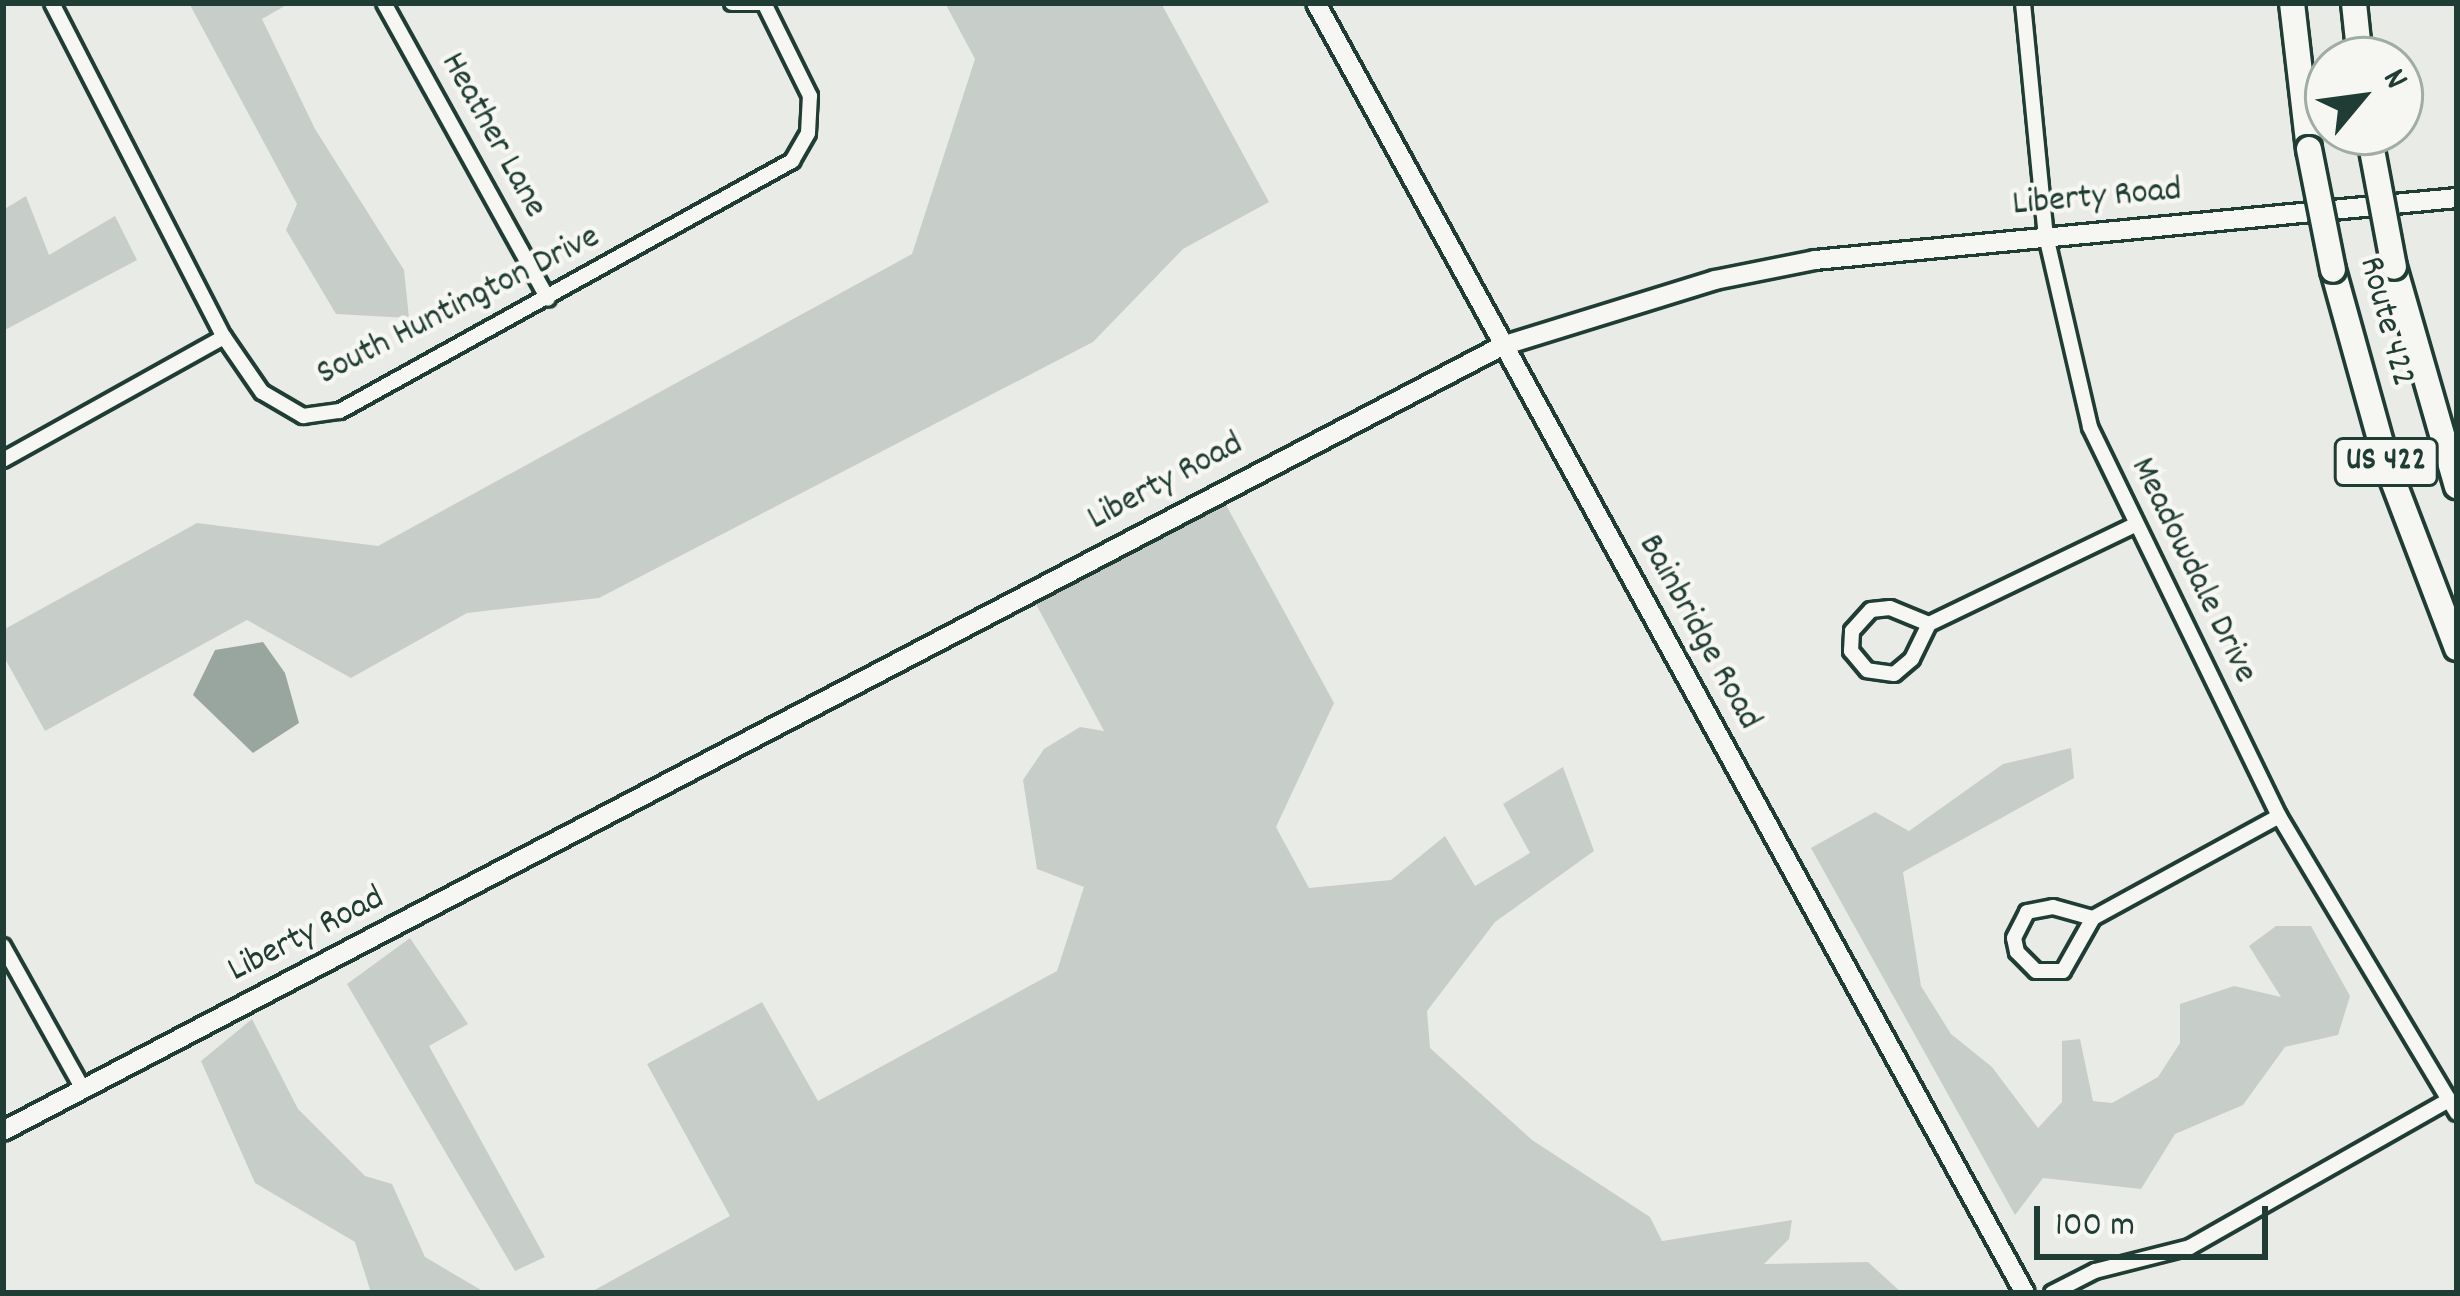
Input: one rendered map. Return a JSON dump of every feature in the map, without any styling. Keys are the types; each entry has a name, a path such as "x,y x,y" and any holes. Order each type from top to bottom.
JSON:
{"highway":[{"name":"Route 422","path":"2292,3 2309,149 2333,270 2387,465 2457,647"},
{"path":"2354,3 2357,36"},
{"name":"Route 422","path":"2374,156 2394,267 2457,486"}],"street":[{"name":"South Huntington Drive","path":"52,3 224,337 262,392 303,416 340,411 792,161 808,134 810,96 764,3 732,3"},
{"name":"Heather Lane","path":"384,3 548,299"},
{"name":"Bainbridge Road","path":"1316,3 2025,1293"},
{"name":"Meadowdale Drive","path":"2023,3 2046,236 2090,427 2279,816 2453,1107"},
{"name":"Liberty Road","path":"3,1131 1502,346 1772,268 2046,236 2457,198"},
{"path":"3,460 224,337"},
{"path":"1929,624 1890,608 1871,610 1852,631 1852,651 1867,670 1894,674 1912,659 1929,624 2134,525"},
{"path":"2093,918 2053,907 2027,913 2014,938 2017,952 2036,971 2062,970 2093,918 2279,816"},
{"path":"3,946 82,1089"},
{"path":"2052,1293 2095,1271 2190,1247 2453,1107"}],"shaded area":[{"path":"189,3 290,3 262,19 315,129 404,270 409,318 336,314 286,230 297,204"},
{"path":"945,3 1161,3 1269,202 1183,249 1093,342 599,598 467,613 351,678 247,620 45,731 3,655 3,630 197,523 378,546 912,254 975,59"},
{"path":"26,196 49,255 115,216 137,260 3,331 3,210"},
{"path":"1219,492 1334,703 1276,827 1309,888 1391,880 1445,836 1475,886 1530,853 1503,804 1563,767 1594,851 1495,922 1427,1011 1430,1048 1532,1140 1650,1217 1662,1241 1792,1220 1789,1239 1764,1264 1868,1262 1902,1293 589,1293 730,1216 647,1064 762,1002 818,1101 1057,971 1084,887 1037,869 1023,780 1044,749 1080,727 1104,731 1030,593"},
{"path":"263,642 285,673 299,723 253,753 193,695 215,650"},
{"path":"2071,748 2074,778 1903,872 1921,986 1951,1034 1992,1067 2038,1128 2062,1102 2062,1041 2080,1039 2093,1101 2112,1103 2158,1077 2180,1043 2180,1004 2234,986 2281,997 2249,946 2276,926 2311,926 2350,996 2338,1035 2285,1047 2243,1105 2175,1134 2141,1189 2043,1178 2015,1215 1811,848 1875,812 1909,831 2003,764"},
{"path":"410,938 468,1024 429,1046 545,1257 515,1271 347,984"},
{"path":"252,1019 298,1109 365,1176 392,1184 425,1257 486,1293 371,1293 355,1242 255,1183 201,1061"}]}
